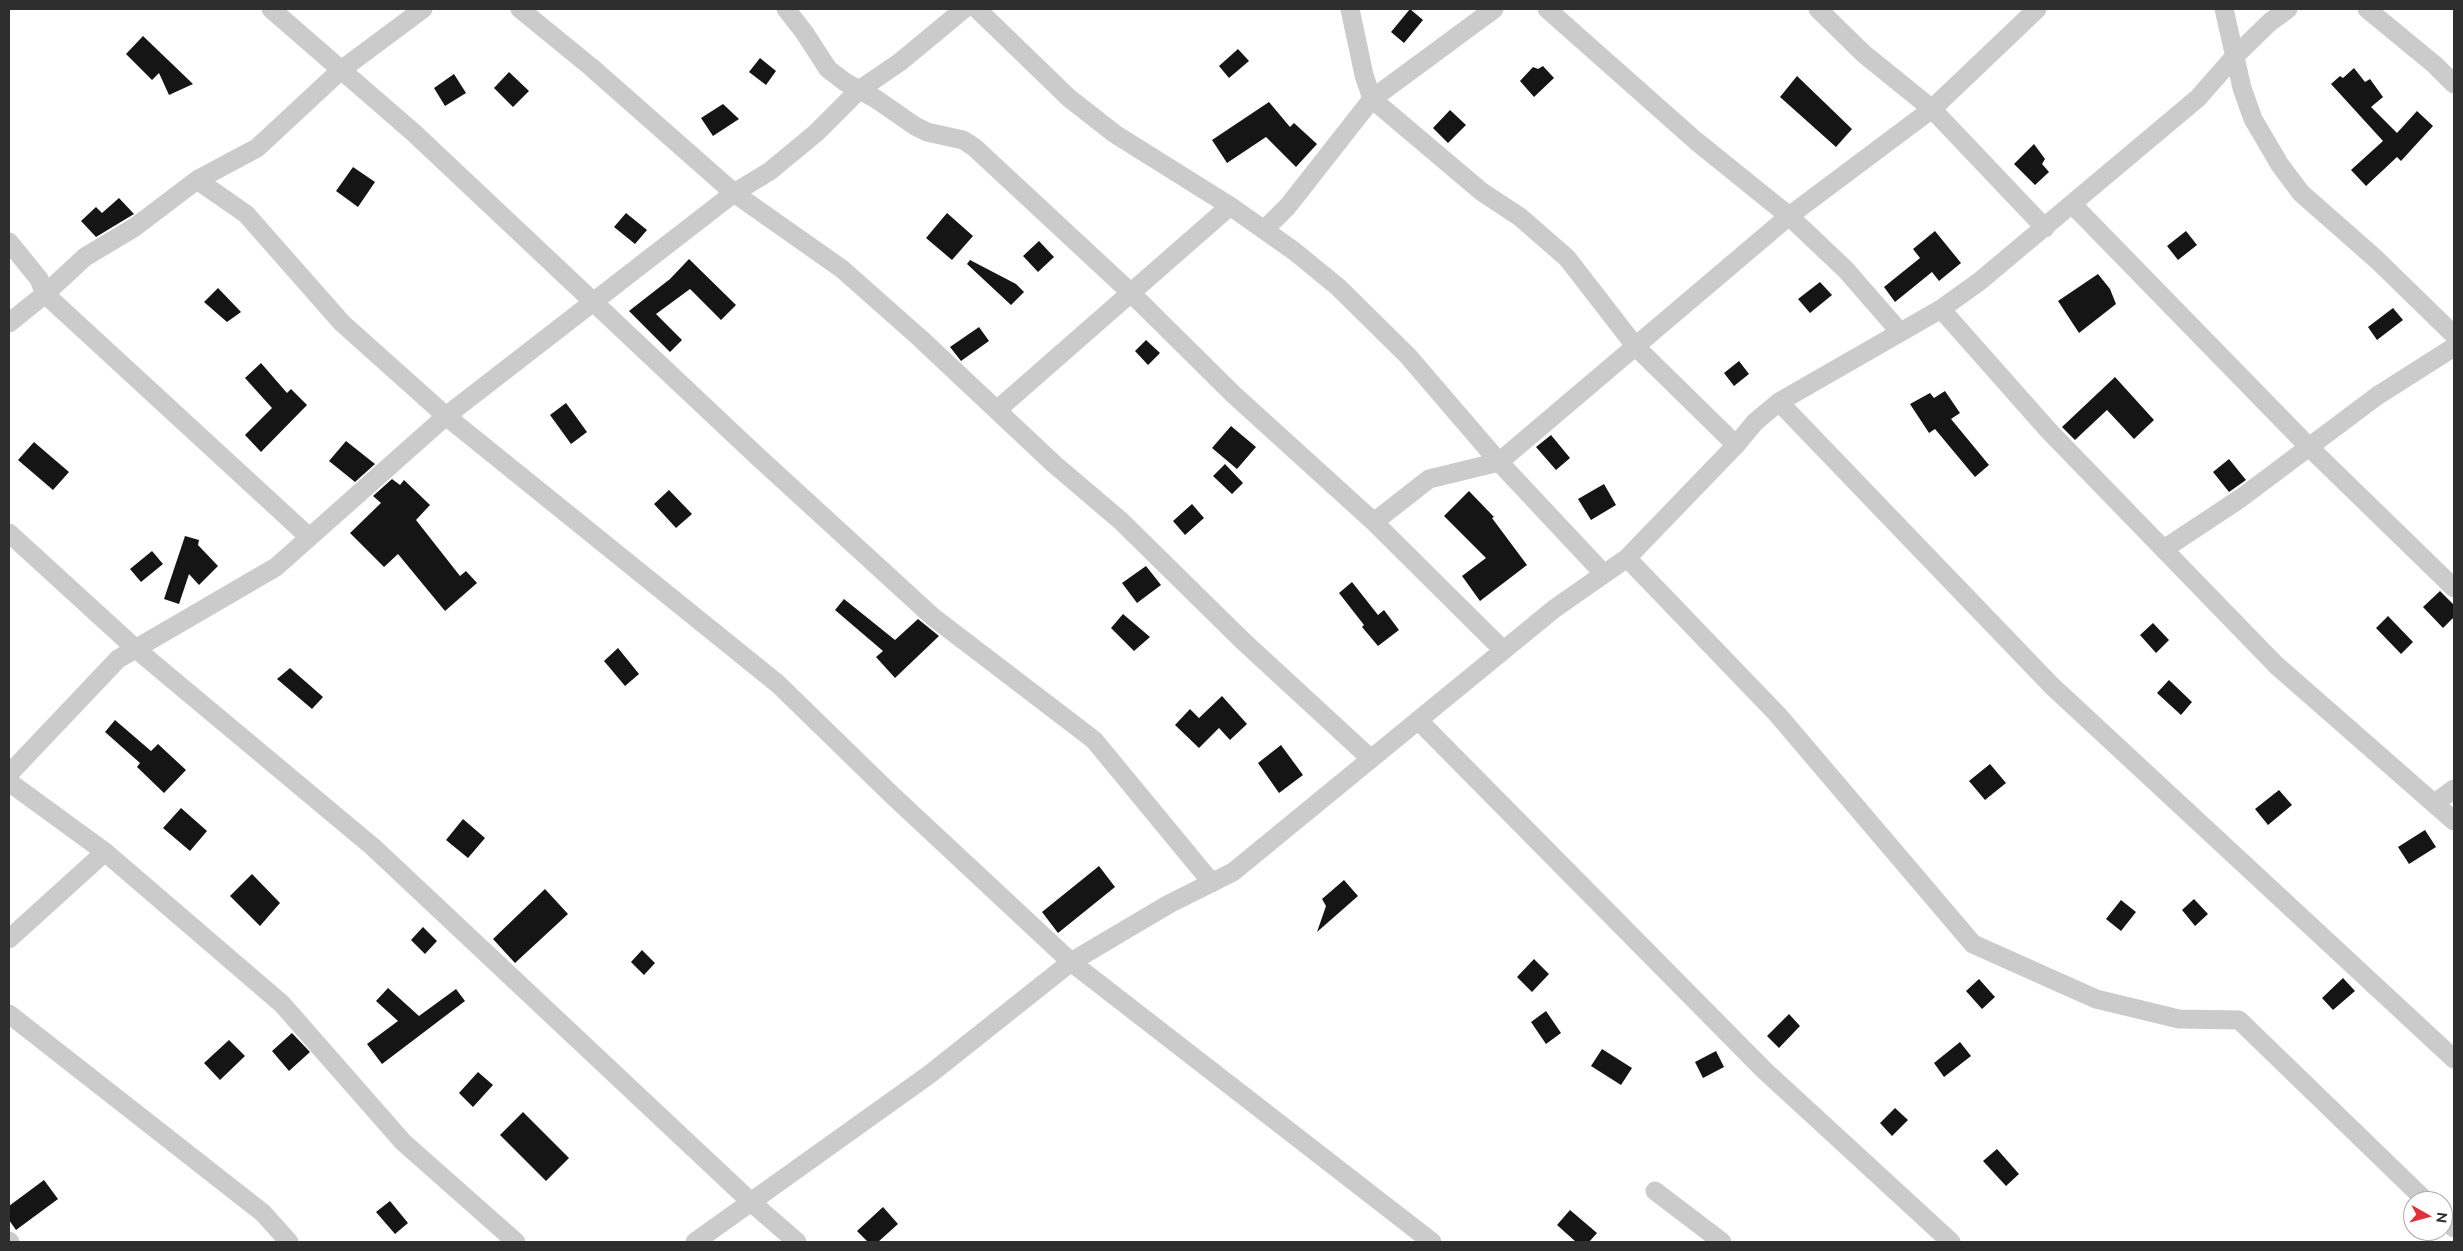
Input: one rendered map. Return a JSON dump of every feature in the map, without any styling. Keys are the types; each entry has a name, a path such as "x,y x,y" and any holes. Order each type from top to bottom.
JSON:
{"street":[{"path":"271,9 414,133 757,456 933,617 1094,740 1212,883"},
{"path":"9,323 45,294 86,256 135,227 197,180 257,148 340,70 423,9"},
{"path":"520,9 592,67 734,193 842,269 921,339 1054,464 1121,522 1243,641 1372,759"},
{"path":"786,9 804,32 828,69 915,126 927,132 963,140 974,147 1130,292 1233,394 1374,522 1504,650"},
{"path":"9,774 118,659 276,567 446,416 734,193 770,171 816,133 859,90 900,62 964,9"},
{"path":"977,9 1069,98 1115,134 1230,206 1294,251 1338,287 1408,356 1499,462 1604,574"},
{"path":"1350,9 1364,75 1372,99 1482,192 1520,217 1567,258 1636,347 1736,445"},
{"path":"1264,230 1288,206 1372,99 1494,9"},
{"path":"1547,9 1696,140 1789,216 1846,270 1900,332"},
{"path":"1818,9 1864,54 1932,109 2044,228"},
{"path":"1374,522 1429,479 1499,462 1789,216 1932,109 2037,9"},
{"path":"2224,9 2232,36 2234,57 2242,88 2253,119 2280,165 2301,193 2376,259 2454,335"},
{"path":"695,1242 930,1074 1071,962 1169,904 1233,872 1554,609 1627,558 1736,445 1755,422 1779,402 1941,310 2044,228 2198,98 2234,57 2270,22 2288,9"},
{"path":"2367,9 2435,65 2454,84"},
{"path":"197,180 246,214 342,323 446,416 778,684 892,795 1071,962 1432,1242"},
{"path":"2072,204 2309,447 2452,583"},
{"path":"997,410 1230,206"},
{"path":"9,242 39,279 45,294 310,537"},
{"path":"1941,310 2049,431 2276,665 2454,821"},
{"path":"2164,549 2241,498 2377,396 2454,346"},
{"path":"1779,402 2052,686 2454,1059"},
{"path":"9,533 136,649 373,847 751,1202 797,1242"},
{"path":"1627,558 1778,715 1973,944 2096,999 2179,1019 2239,1020 2416,1191"},
{"path":"1418,720 1764,1070 1951,1242"},
{"path":"9,782 105,852 282,1004 403,1142 516,1242"},
{"path":"2435,803 2454,789"},
{"path":"9,939 105,852"},
{"path":"9,1014 263,1213 290,1242"},
{"path":"1655,1191 1722,1242"}],"building":[{"path":"1410,9 1423,20 1404,43 1391,32"},
{"path":"143,36 193,84 169,95 159,73 152,80 126,54"},
{"path":"1238,49 1249,61 1229,78 1219,66"},
{"path":"760,58 776,71 766,85 749,72"},
{"path":"1543,66 1554,78 1534,97 1520,81 1533,67 1538,69"},
{"path":"2354,68 2365,82 2370,79 2383,97 2371,107 2397,133 2417,111 2433,126 2401,161 2397,157 2366,186 2351,170 2383,141 2331,84 2340,76 2343,78"},
{"path":"509,72 529,91 513,107 494,88"},
{"path":"454,74 466,93 445,106 434,88"},
{"path":"1797,76 1852,129 1836,147 1780,97"},
{"path":"1269,102 1290,127 1294,123 1317,144 1296,167 1266,137 1227,163 1212,140"},
{"path":"723,104 739,119 713,136 701,118"},
{"path":"1450,110 1466,125 1448,143 1433,128"},
{"path":"2034,144 2045,159 2042,164 2049,172 2035,185 2014,164"},
{"path":"353,167 375,182 358,207 336,191"},
{"path":"119,198 134,214 96,237 81,221 96,207 102,213"},
{"path":"626,213 647,230 635,244 614,227"},
{"path":"947,213 973,236 952,260 926,238"},
{"path":"1935,231 1961,263 1939,281 1932,272 1895,302 1884,287 1920,258 1913,249"},
{"path":"2186,231 2197,245 2178,260 2167,246"},
{"path":"1039,241 1054,257 1038,272 1023,256"},
{"path":"689,259 736,305 721,320 690,289 656,314 682,340 670,352 629,311 670,279"},
{"path":"970,260 1016,284 1024,292 1011,305 967,264"},
{"path":"2098,274 2110,289 2116,304 2079,333 2058,301"},
{"path":"1820,282 1832,295 1810,313 1798,299"},
{"path":"218,288 241,312 227,322 204,302"},
{"path":"2393,308 2403,320 2377,340 2368,327"},
{"path":"979,327 989,341 961,361 950,347"},
{"path":"1146,340 1160,353 1148,365 1135,351"},
{"path":"1739,361 1749,374 1734,386 1724,373"},
{"path":"261,363 287,393 291,389 307,405 261,452 245,435 272,408 245,378"},
{"path":"2115,377 2154,420 2134,439 2107,410 2075,440 2062,427"},
{"path":"1945,391 1960,413 1951,419 1989,465 1975,477 1935,429 1929,433 1910,404 1930,393 1934,398"},
{"path":"566,403 587,432 571,444 550,415"},
{"path":"1231,426 1256,447 1237,469 1212,448"},
{"path":"1551,435 1570,458 1556,470 1536,447"},
{"path":"346,441 375,464 355,482 329,461"},
{"path":"34,442 69,472 53,490 18,460"},
{"path":"2229,459 2246,480 2229,492 2213,472"},
{"path":"1225,464 1243,483 1232,494 1213,476"},
{"path":"392,479 400,485 404,480 430,505 416,520 460,576 466,571 477,583 445,611 398,554 384,567 350,533 381,503 373,496"},
{"path":"1604,484 1616,505 1591,520 1578,499"},
{"path":"669,490 692,514 676,528 654,504"},
{"path":"1469,491 1494,517 1492,518 1527,565 1480,601 1462,576 1486,558 1444,516"},
{"path":"1192,504 1204,518 1185,535 1173,521"},
{"path":"185,536 199,540 198,545 218,566 199,585 189,574 179,604 164,599"},
{"path":"152,551 163,564 141,582 130,569"},
{"path":"1146,566 1161,585 1137,603 1122,583"},
{"path":"1352,582 1378,615 1384,610 1399,630 1378,646 1362,627 1364,625 1339,593"},
{"path":"2440,591 2454,605 2454,617 2443,628 2423,607"},
{"path":"844,599 895,640 918,619 939,636 895,678 876,657 883,651 835,610"},
{"path":"1123,614 1150,637 1134,651 1111,628"},
{"path":"2388,616 2413,642 2401,654 2376,628"},
{"path":"2153,623 2169,640 2156,653 2140,635"},
{"path":"618,648 639,674 625,686 604,661"},
{"path":"290,668 323,697 312,709 277,679"},
{"path":"2169,680 2192,702 2181,715 2157,693"},
{"path":"1222,696 1247,724 1230,740 1219,728 1199,748 1175,725 1190,709 1199,718"},
{"path":"115,720 151,751 158,744 186,770 164,793 137,767 140,763 105,732"},
{"path":"1281,745 1303,775 1279,793 1258,763"},
{"path":"1990,764 2006,783 1985,800 1969,781"},
{"path":"2279,790 2292,805 2268,825 2255,809"},
{"path":"181,808 207,831 190,851 163,828"},
{"path":"463,819 485,838 468,858 446,840"},
{"path":"2425,830 2436,847 2409,864 2398,847"},
{"path":"1099,866 1115,887 1058,933 1042,912"},
{"path":"252,874 280,903 260,926 230,896"},
{"path":"1344,880 1358,896 1317,932 1326,906 1322,899"},
{"path":"545,889 568,914 515,963 493,939"},
{"path":"2194,899 2208,914 2195,926 2182,910"},
{"path":"2121,900 2136,912 2121,931 2106,919"},
{"path":"423,927 437,941 425,954 411,940"},
{"path":"642,950 655,963 644,975 631,962"},
{"path":"1534,959 1549,974 1532,992 1517,977"},
{"path":"2343,978 2355,991 2333,1010 2322,998"},
{"path":"1979,979 1995,997 1982,1009 1966,991"},
{"path":"388,988 419,1016 456,989 465,1001 382,1064 367,1044 398,1021 376,1001"},
{"path":"1546,1011 1561,1033 1546,1044 1531,1022"},
{"path":"1789,1014 1800,1026 1779,1048 1767,1036"},
{"path":"292,1033 310,1052 289,1071 272,1051"},
{"path":"229,1040 245,1056 220,1080 204,1063"},
{"path":"1960,1042 1971,1056 1944,1077 1934,1063"},
{"path":"1602,1049 1632,1068 1621,1085 1591,1066"},
{"path":"1716,1051 1724,1067 1703,1078 1695,1062"},
{"path":"478,1072 493,1085 473,1107 459,1093"},
{"path":"1895,1108 1908,1120 1892,1136 1880,1123"},
{"path":"523,1112 569,1158 546,1181 500,1135"},
{"path":"1997,1149 2019,1174 2006,1186 1983,1161"},
{"path":"44,1180 58,1199 16,1230 9,1220 9,1206"},
{"path":"390,1201 408,1223 395,1234 376,1212"},
{"path":"883,1207 898,1224 878,1242 868,1242 857,1231"},
{"path":"1570,1210 1597,1233 1589,1242 1576,1242 1557,1225"}]}
